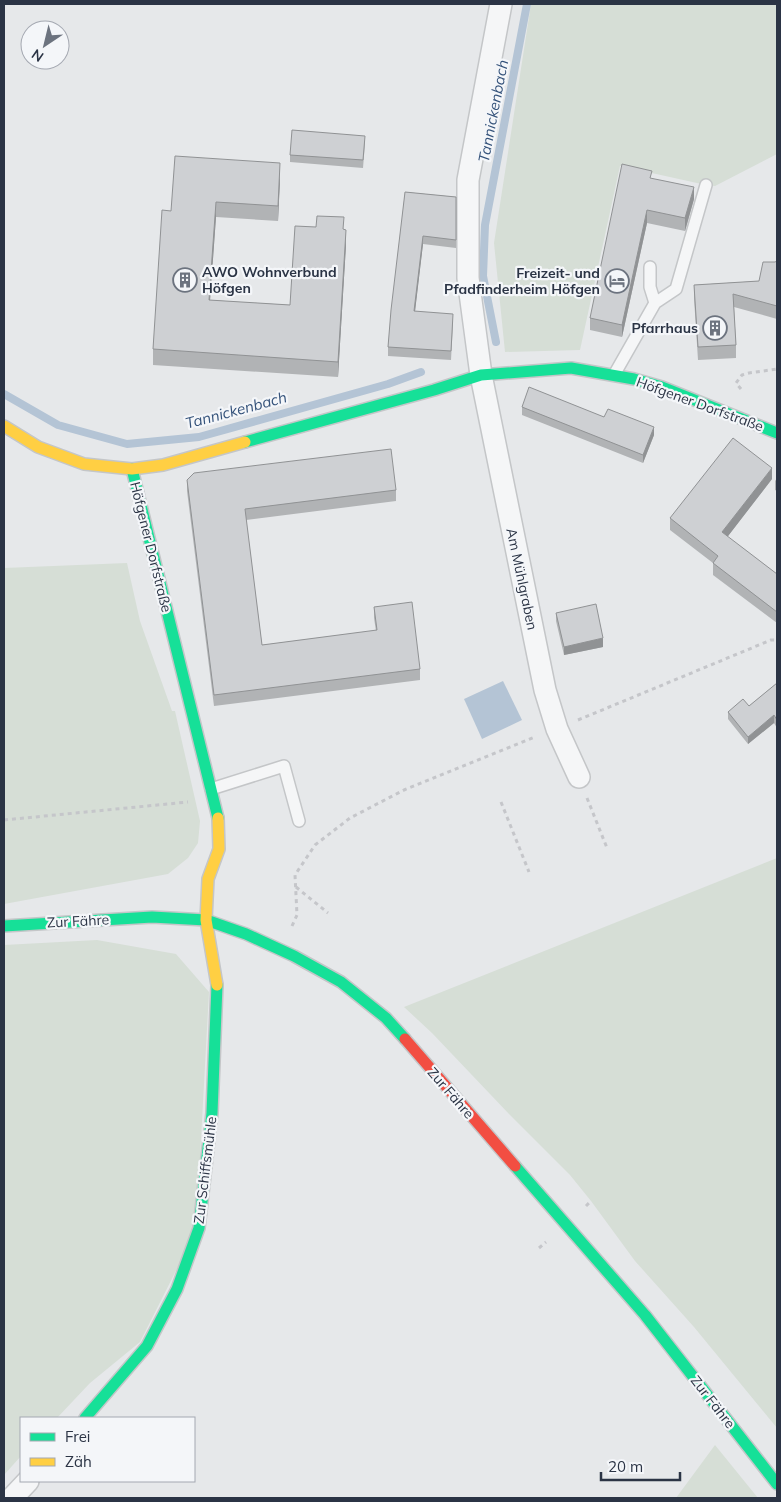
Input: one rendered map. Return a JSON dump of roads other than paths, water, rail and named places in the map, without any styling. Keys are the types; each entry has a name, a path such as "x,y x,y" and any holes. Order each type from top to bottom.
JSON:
{"street":[{"path":"481,376 468,278 468,180 501,4"},
{"name":"Höfgener Dorfstraße","path":"206,920 208,879 219,849 218,816 132,469 163,465 481,376 571,368 614,375 662,387 775,431"},
{"name":"Am Mühlgraben","path":"481,376 545,690 557,728 578,777"},
{"path":"4,426 38,447 84,464 132,469"},
{"name":"Zur Fähre","path":"4,926 152,917 206,920 272,944 341,982 386,1018 645,1315 777,1484"},
{"name":"Zur Schiffsmühle","path":"86,1417 147,1346 177,1289 200,1228 212,1113 217,986 206,920"},
{"path":"12,1498 27,1482"}],"lane":[{"path":"614,375 655,303 676,289 706,185"},
{"path":"650,267 650,287 655,303"},
{"path":"212,793 284,766 299,820"}],"water":[{"path":"503,681 522,720 482,739 464,699"}],"waterway":[{"name":"Tannickenbach","path":"496,342 483,276 485,225 527,4"},
{"name":"Tannickenbach","path":"4,394 58,425 127,444 199,437 388,384 421,372"}],"place":[{"name":"AWO Wohnverbund Höfgen","path":"185,280"},
{"name":"Freizeit- und Pfadfinderheim Höfgen","path":"617,281"},
{"name":"Pfarrhaus","path":"715,328"}]}
